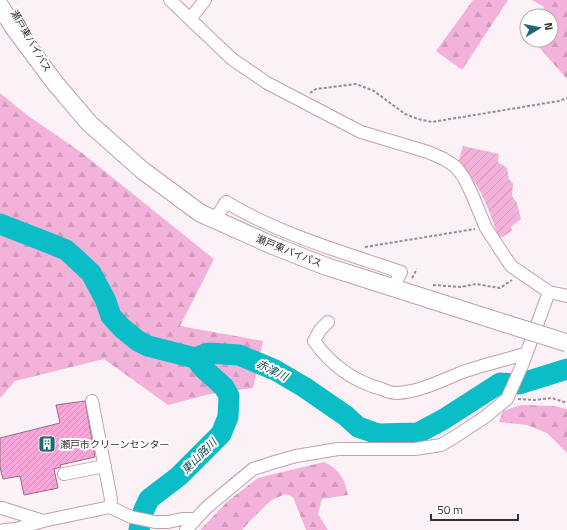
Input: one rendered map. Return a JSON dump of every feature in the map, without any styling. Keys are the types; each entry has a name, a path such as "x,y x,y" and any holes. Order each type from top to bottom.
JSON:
{"highway":[{"name":"瀬戸東バイパス","path":"8,0 55,83"},
{"name":"瀬戸東バイパス","path":"0,6 14,28 55,83 89,123 142,170 200,213 325,266 567,343"}],"street":[{"path":"170,0 232,59 268,83 361,132 428,152 444,159 456,167 472,192 486,228 511,266 549,292 567,296"},
{"path":"190,19 204,0"},
{"path":"215,220 226,202 292,234 401,272 394,288"},
{"path":"285,250 292,234"},
{"path":"186,530 195,519 254,469 296,456 338,449 415,449 441,445 485,417 509,397 549,292"},
{"path":"328,322 320,330 314,341 321,351 337,367 358,380 374,387 395,393 444,380 463,372 524,359"},
{"path":"92,401 105,466 110,507"},
{"path":"64,474 105,466"},
{"path":"4,530 16,529 43,521 110,507 131,517 155,522 195,519"},
{"path":"2,508 43,521"}],"path":[{"path":"300,100 316,89 356,84 374,91 405,114 432,122 559,101 567,98"},
{"path":"365,247 486,228"},
{"path":"426,285 460,286 476,284 500,288"},
{"path":"509,397 534,400 552,398 567,403"}],"green space":[{"path":"473,0 508,0 462,70 436,51"},
{"path":"532,0 567,0 567,79 540,48 559,48 559,8 544,7"},
{"path":"0,93 27,115 82,153 214,259 180,326 263,341 253,388 210,394 168,405 104,359 15,381 0,398"},
{"path":"463,146 499,154 498,162 507,168 509,179 513,184 512,196 517,203 521,219 511,227 512,231 499,239 488,208 478,188 466,171 458,163"},
{"path":"521,405 553,406 567,409 567,453 547,433 527,425 499,422 503,411"},
{"path":"324,462 334,468 343,479 348,495 322,499 318,514 328,530 306,530 293,497 285,494 270,501 242,530 200,530 228,501 258,478"}],"building":[{"name":"瀬戸市クリーンセンター","path":"85,401 95,457 60,465 61,467 54,469 58,488 24,495 20,476 3,479 0,467 0,438 60,423 56,405"}],"waterway":[{"name":"赤津川","path":"0,224 66,250 91,273 105,299 111,316 122,328 138,341 148,346 195,358 209,353 239,355 275,370 304,387 346,416 358,427 378,434 418,433 444,419 500,383 519,384 567,369"},
{"name":"東山路川","path":"139,530 143,512 149,499 179,476 221,434 228,417 229,396 224,387 204,369 195,358"}],"place":[{"name":"瀬戸市クリーンセンター","path":"47,444"}]}
